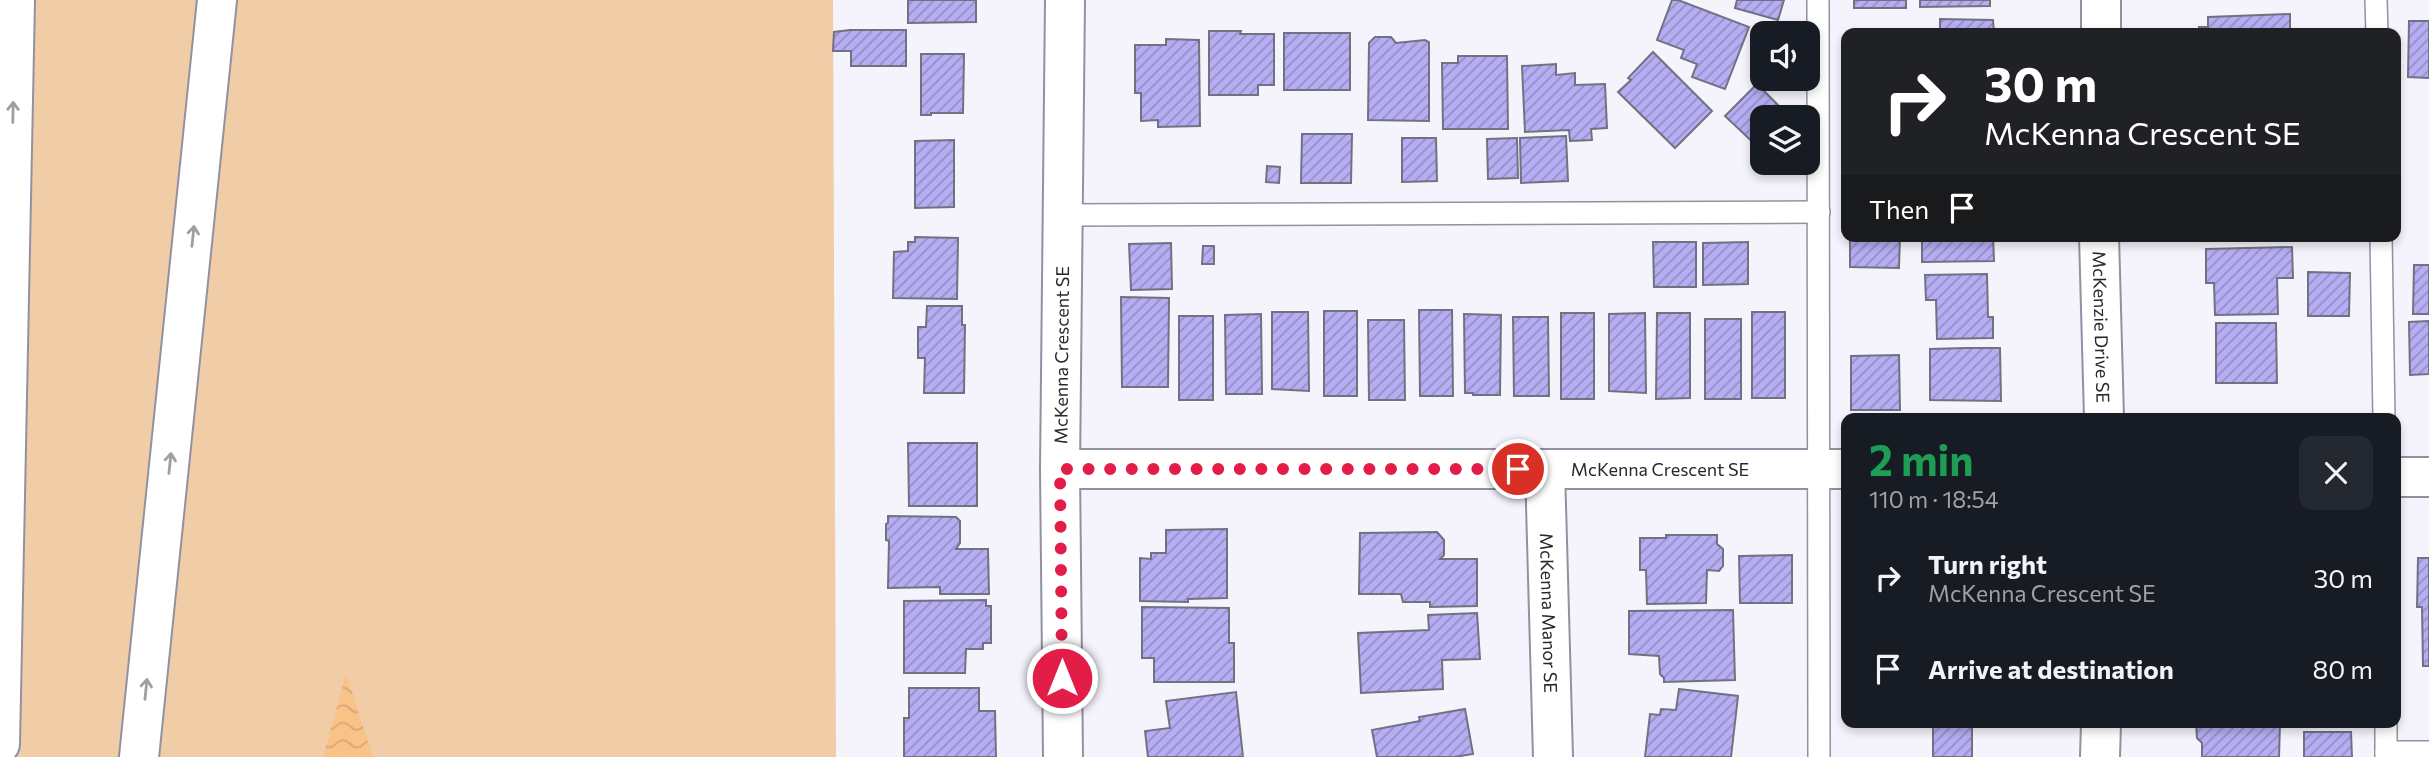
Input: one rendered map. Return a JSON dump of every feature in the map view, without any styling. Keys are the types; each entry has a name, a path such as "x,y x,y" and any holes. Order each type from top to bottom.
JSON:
{"main road":[{"path":"0,744 15,0"},
{"path":"139,757 217,0"},
{"name":"McKenna Crescent SE","path":"1065,0 1060,469 1832,469"},
{"path":"2101,0 2101,28"},
{"name":"McKenzie Drive SE","path":"2099,242 2104,413"},
{"path":"1060,469 1063,757"},
{"name":"McKenna Manor SE","path":"1545,470 1553,757"},
{"path":"2401,477 2429,477"},
{"path":"2100,757 2101,728"}],"lane":[{"path":"1818,0 1819,212 1832,469 1818,757"},
{"path":"2376,0 2376,28"},
{"path":"1064,215 1819,212"},
{"path":"2381,242 2384,413"},
{"path":"2386,728 2386,755 2429,752"}],"shaded area":[{"path":"0,0 833,0 836,757 0,757"}],"water":[{"path":"346,674 373,757 323,757"}],"building":[{"path":"908,0 976,0 976,22 908,23"},
{"path":"1672,0 1749,27 1725,89 1692,77 1697,64 1681,58 1684,50 1657,40"},
{"path":"1737,0 1784,0 1778,20 1735,8"},
{"path":"1854,0 1906,0 1906,8 1854,8"},
{"path":"1920,0 1990,0 1990,6 1920,7"},
{"path":"2290,14 2290,28 2199,28 2208,27 2208,17"},
{"path":"1940,19 1993,20 1994,28 1940,28"},
{"path":"2409,21 2429,21 2429,78 2408,77"},
{"path":"906,30 906,66 851,66 851,51 833,51 834,32"},
{"path":"1209,31 1274,34 1274,85 1258,85 1258,95 1209,95"},
{"path":"1284,33 1350,33 1350,90 1284,90"},
{"path":"1375,37 1391,37 1396,43 1425,40 1429,42 1429,121 1368,120 1369,43"},
{"path":"1166,39 1199,40 1200,126 1158,127 1158,120 1141,121 1141,93 1135,93 1135,45 1166,45"},
{"path":"1653,52 1712,111 1675,148 1618,92"},
{"path":"921,54 964,54 963,113 921,115"},
{"path":"1458,56 1507,56 1508,129 1443,129 1442,63 1458,63"},
{"path":"1556,64 1556,75 1575,73 1575,85 1605,84 1607,128 1591,129 1592,140 1570,141 1569,130 1525,132 1522,66"},
{"path":"1750,91 1764,91 1778,105 1750,105 1750,140 1725,116"},
{"path":"1302,134 1352,134 1351,183 1301,183"},
{"path":"1566,136 1568,181 1521,183 1520,138"},
{"path":"1402,138 1436,138 1437,181 1402,182"},
{"path":"1517,138 1518,178 1488,179 1487,139"},
{"path":"954,140 954,207 915,208 915,141"},
{"path":"1267,166 1280,167 1279,183 1266,182"},
{"path":"915,237 958,238 957,299 893,298 894,252 908,251 908,242 915,242"},
{"path":"1653,242 1696,242 1696,287 1654,287"},
{"path":"1748,242 1748,284 1703,285 1703,243"},
{"path":"1850,242 1900,242 1899,268 1850,267"},
{"path":"1922,242 1993,242 1994,261 1922,262"},
{"path":"1171,243 1172,289 1131,290 1129,244"},
{"path":"1203,246 1214,246 1214,264 1202,264"},
{"path":"2292,247 2293,278 2277,278 2278,314 2215,315 2214,283 2206,283 2206,249"},
{"path":"2414,265 2429,265 2429,314 2413,314"},
{"path":"2308,272 2350,273 2349,316 2308,316"},
{"path":"1987,274 1988,317 1993,317 1993,338 1937,339 1936,300 1926,300 1925,275"},
{"path":"1121,297 1169,298 1168,387 1122,387"},
{"path":"927,306 962,306 962,325 965,325 964,393 924,393 925,358 918,358 918,327 926,327"},
{"path":"1419,310 1452,310 1453,396 1420,396"},
{"path":"1324,311 1357,311 1357,396 1324,396"},
{"path":"1272,312 1308,312 1309,391 1272,389"},
{"path":"1752,312 1785,312 1785,398 1752,398"},
{"path":"1561,313 1594,313 1594,399 1561,399"},
{"path":"1645,313 1646,393 1609,391 1609,314"},
{"path":"1657,313 1690,313 1690,398 1656,399"},
{"path":"1261,314 1262,394 1226,394 1225,315"},
{"path":"1464,314 1501,315 1500,395 1465,393"},
{"path":"1179,316 1213,316 1213,400 1179,400"},
{"path":"1513,317 1548,317 1549,396 1514,396"},
{"path":"1705,319 1741,319 1741,399 1705,399"},
{"path":"1368,320 1404,320 1405,400 1369,400"},
{"path":"2429,321 2429,374 2410,375 2409,322"},
{"path":"2216,323 2276,323 2277,383 2216,383"},
{"path":"2000,348 2001,401 1930,400 1930,349"},
{"path":"1899,355 1900,410 1851,410 1851,356"},
{"path":"908,443 977,443 977,506 909,506"},
{"path":"888,516 956,517 960,521 960,543 956,549 988,549 989,594 940,594 940,587 888,588"},
{"path":"1227,529 1227,598 1188,599 1188,602 1140,601 1140,558 1151,559 1151,553 1166,553 1166,530"},
{"path":"1437,532 1444,540 1444,555 1440,559 1477,559 1477,606 1430,607 1430,602 1403,602 1401,594 1359,594 1360,533"},
{"path":"1666,535 1717,535 1717,544 1723,549 1723,566 1719,571 1707,570 1706,603 1647,604 1646,570 1640,570 1640,538 1666,538"},
{"path":"1792,555 1792,603 1740,603 1739,556"},
{"path":"2418,558 2429,558 2429,666 2423,666 2422,607 2417,607"},
{"path":"986,600 986,606 991,606 991,643 983,643 983,649 966,649 965,673 904,673 904,601"},
{"path":"1142,607 1229,608 1229,643 1234,643 1234,682 1154,682 1154,658 1142,658"},
{"path":"1733,610 1735,680 1664,682 1660,674 1659,656 1629,654 1629,611"},
{"path":"1477,613 1480,659 1442,660 1443,689 1361,693 1358,633 1429,630 1428,615"},
{"path":"909,688 979,688 979,711 995,711 996,757 904,757 904,718 909,718"},
{"path":"1679,689 1738,696 1731,757 1645,757 1650,714 1660,715 1661,709 1676,710"},
{"path":"1236,692 1243,757 1148,757 1145,731 1170,728 1166,701"},
{"path":"1465,709 1473,754 1454,757 1377,757 1372,730 1420,721 1419,717"},
{"path":"1933,728 1972,728 1972,757 1933,757"},
{"path":"2196,728 2280,728 2279,757 2202,757 2202,743 2197,738"},
{"path":"2304,732 2351,732 2352,757 2304,757"}],"route":[{"path":"1062,678 1060,469 1518,469"}]}
